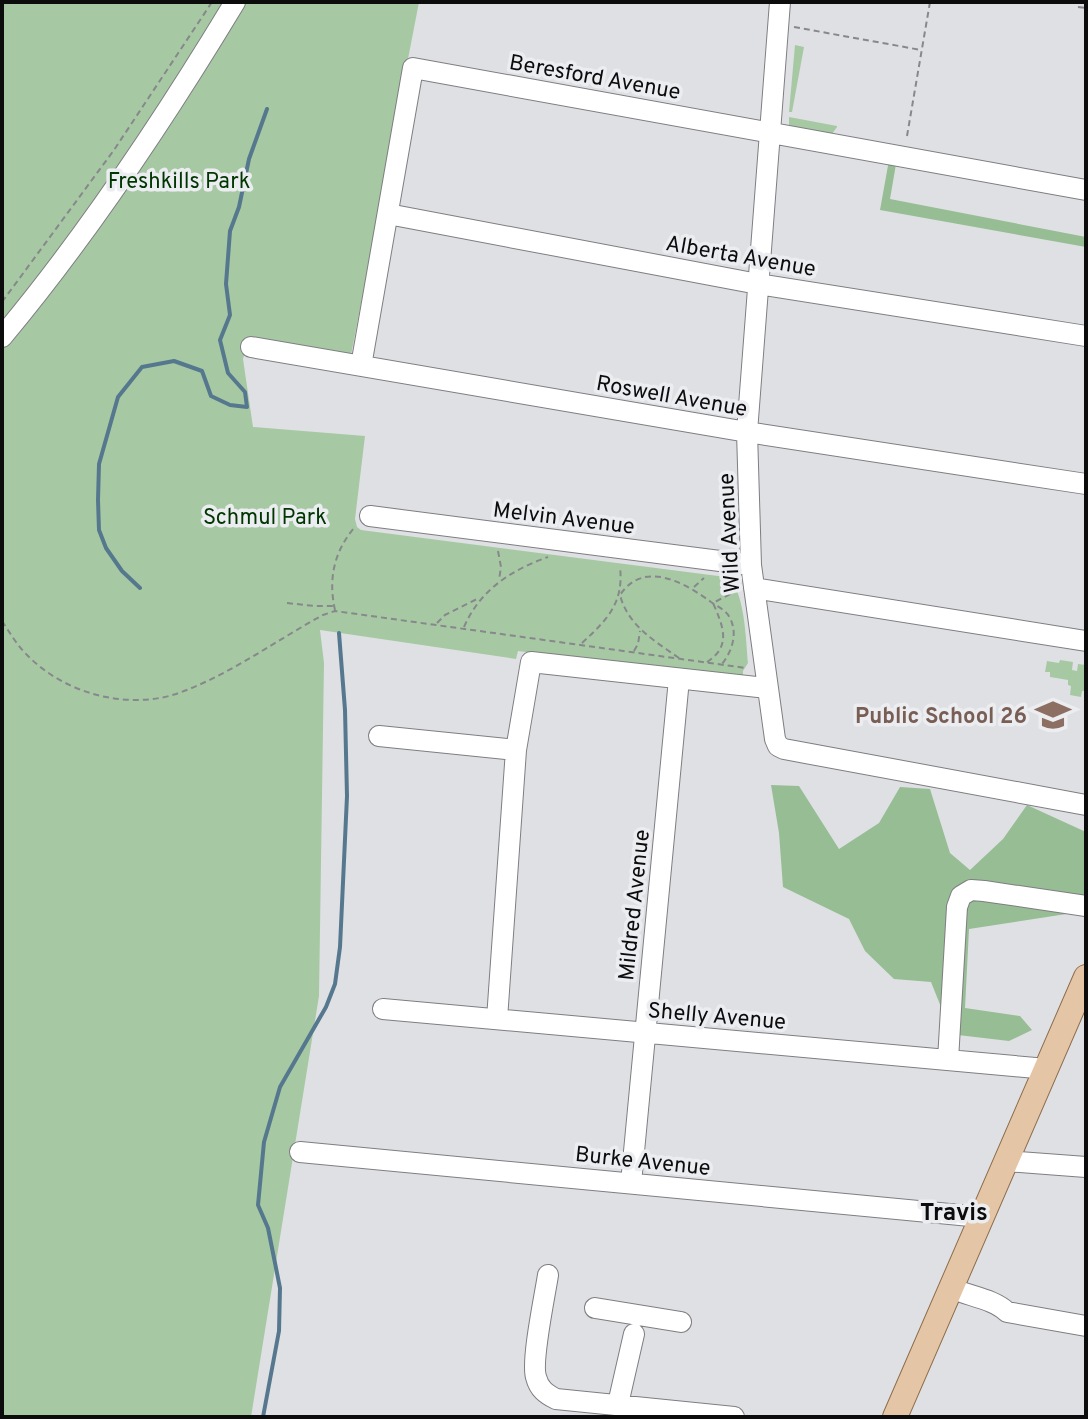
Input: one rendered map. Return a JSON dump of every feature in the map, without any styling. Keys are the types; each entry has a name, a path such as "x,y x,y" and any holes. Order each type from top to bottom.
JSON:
{"main road":[{"path":"895,1417 1086,977"}],"street":[{"path":"2,337 144,144 235,2"},
{"name":"Wild Avenue","path":"780,2 747,432 751,565 748,588 776,743 784,749 1086,805"},
{"name":"Beresford Avenue","path":"388,214 413,68 1086,190"},
{"path":"361,366 388,214"},
{"name":"Alberta Avenue","path":"388,214 758,284 1086,336"},
{"name":"Roswell Avenue","path":"251,347 747,432 1086,484"},
{"name":"Melvin Avenue","path":"363,521 751,565"},
{"path":"748,588 1086,641"},
{"path":"497,1019 516,750 531,662 680,668 766,688"},
{"name":"Mildred Avenue","path":"631,1183 680,668"},
{"path":"379,736 516,750"},
{"path":"948,1060 957,907 961,896 971,890 984,891 1086,906"},
{"name":"Shelly Avenue","path":"383,1009 1047,1069"},
{"name":"Burke Avenue","path":"300,1152 981,1217"},
{"path":"1005,1161 1086,1167"},
{"path":"548,1275 534,1372 541,1390 582,1409 618,1404 734,1417"},
{"path":"951,1288 1001,1305 1007,1312 1086,1326"},
{"path":"595,1308 681,1322"},
{"path":"626,1312 625,1328 634,1334"},
{"path":"634,1334 645,1330 649,1316"},
{"path":"618,1404 634,1334"}],"path":[{"path":"2,302 114,150 212,2"},
{"path":"907,136 930,2"},
{"path":"1048,2 1055,3"},
{"path":"1078,7 1086,8"},
{"path":"793,27 922,50"},
{"path":"2,371 2,388"},
{"path":"335,611 332,581 337,556 363,521"},
{"path":"496,546 501,567 498,582"},
{"path":"464,628 469,615 498,582 557,554"},
{"path":"619,562 620,595 625,608 640,630 680,668"},
{"path":"655,567 656,576"},
{"path":"693,588 708,574"},
{"path":"580,645 635,580 656,576 693,588 730,617 734,634 731,650 722,664"},
{"path":"713,603 748,588"},
{"path":"436,624 442,617 484,596"},
{"path":"287,603 334,606"},
{"path":"2,621 29,657 67,684 90,694 120,699 155,699 199,684 335,611 633,652 680,668 706,662 716,656 724,639 722,624 713,603"},
{"path":"457,609 469,615"},
{"path":"633,652 640,630"},
{"path":"706,662 751,669"}],"green space":[{"name":"Freshkills Park","path":"2,2 419,2 351,355 248,343 243,359 253,427 365,436 355,519 361,530 726,577 732,582 741,603 748,663 743,671 743,680 518,651 516,659 320,630 324,663 319,996 251,1417 2,1417"},
{"path":"795,45 804,47 792,112 789,112"},
{"path":"789,117 837,127 832,134 789,126"},
{"path":"889,160 896,164 890,199 1086,237 1086,247 880,210"},
{"path":"1060,660 1073,662 1072,670 1077,671 1078,664 1086,665 1086,691 1082,691 1081,697 1070,695 1068,680 1050,677 1050,672 1045,672 1047,661 1059,663"},
{"path":"771,785 799,786 839,849 879,823 900,787 930,789 950,853 970,870 1003,839 1027,805 1086,832 1086,911 969,929 965,1008 1020,1016 1032,1030 1009,1041 958,1035 945,1017 931,982 894,979 865,951 849,919 783,887"}],"waterway":[{"path":"140,588 122,571 106,548 99,530 99,464 118,397 142,367 174,361 202,371 211,396 230,405 247,407 245,392 228,373 220,340 230,315 226,284 230,231 239,207 249,159 267,109"},
{"path":"263,1417 279,1331 280,1288 268,1228 258,1205 264,1142 280,1087 326,1007 335,984 340,947 347,796 339,633"}],"place":[{"name":"Public School 26","path":"1053,715"}],"district":[{"name":"Travis","path":"954,1212"}],"park label":[{"name":"Schmul Park","path":"265,516"}]}
